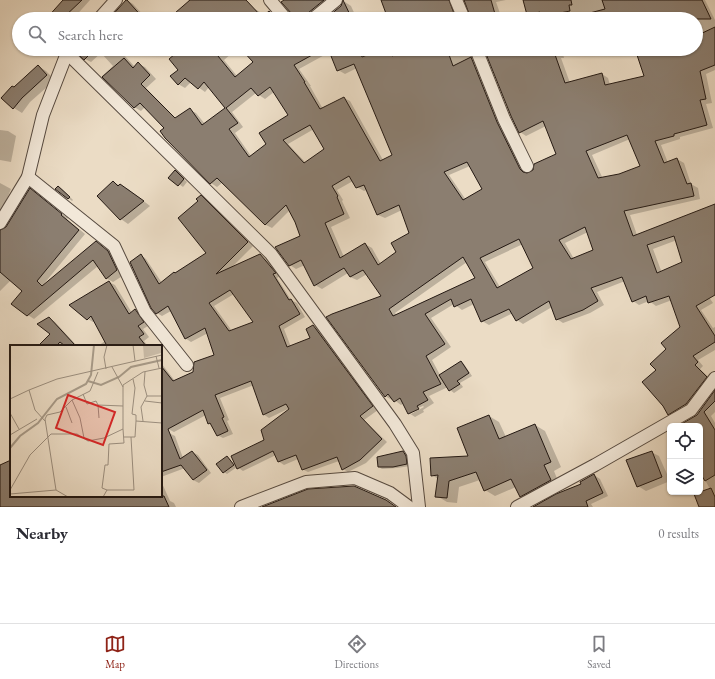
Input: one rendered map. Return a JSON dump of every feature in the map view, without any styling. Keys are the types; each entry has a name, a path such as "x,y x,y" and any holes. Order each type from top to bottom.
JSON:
{"street":[{"path":"105,12 116,0"},
{"path":"270,0 280,12"},
{"path":"321,12 336,0"},
{"path":"456,0 461,12"},
{"path":"0,223 28,177 43,115 67,56"},
{"path":"74,56 271,254 394,424 413,453 419,507"},
{"path":"479,56 504,119 527,166"},
{"path":"28,177 114,246 145,312 186,365"},
{"path":"517,507 691,410 715,378"},
{"path":"241,507 306,482 355,478 390,493 410,507"}],"building":[{"path":"63,0 82,0 69,12 52,12"},
{"path":"127,0 138,12 115,12"},
{"path":"190,0 246,0 257,12 176,12"},
{"path":"284,0 324,0 309,12 290,12 281,2"},
{"path":"343,0 349,12 334,12 341,6"},
{"path":"381,0 449,0 453,12 385,12"},
{"path":"464,0 491,0 494,12 468,12"},
{"path":"523,0 571,0 572,5 569,5 570,11 526,12"},
{"path":"602,0 702,0 711,19 703,19 703,12 594,12 605,9"},
{"path":"715,27 715,65 700,71 706,99 700,100 707,125 655,141 664,163 677,158 687,184 691,183 694,196 624,211 633,236 715,204 715,295 696,306 715,336 715,342 693,356 698,362 695,365 707,377 686,404 668,415 663,406 642,382 656,370 650,364 666,349 661,343 680,327 669,296 648,303 646,296 632,302 622,277 591,288 598,301 583,310 556,320 549,301 516,321 509,309 481,322 471,299 454,307 451,299 425,314 445,344 426,356 441,384 423,392 428,400 417,406 419,409 408,414 400,398 394,402 388,394 385,397 326,317 381,296 363,270 350,277 344,268 314,286 301,260 289,266 275,247 300,236 295,222 286,205 265,225 217,178 210,184 165,138 160,131 164,128 140,103 134,108 102,77 124,58 133,68 138,62 150,75 141,84 175,118 190,108 202,125 225,108 204,82 198,89 185,78 178,85 170,76 178,70 169,59 173,56 218,56 235,77 253,62 247,56 310,56 294,65 320,109 344,97 380,161 392,155 354,64 337,71 331,56 449,56 453,66 471,57 497,122 520,169 527,173 533,170 534,164 556,154 543,121 519,133 487,56 555,56 565,83 602,73 605,85 644,76 637,56 703,56 703,33","holes":["270,87 288,115 259,133 266,144 249,157 229,129 238,123 226,108 251,88 258,96","310,125 324,149 304,163 283,140","627,135 640,166 619,174 598,178 586,151","467,162 482,189 463,200 444,172","349,176 356,188 364,185 377,215 399,205 409,233 391,243 396,252 378,265 365,243 340,258 325,223 344,214 337,197 338,196 332,186","585,227 593,250 571,259 559,240","674,236 682,262 657,273 647,245","519,239 533,268 497,288 480,258","463,257 475,278 393,316 389,309"]},
{"path":"80,56 88,56 84,60"},
{"path":"38,65 47,75 22,98 13,109 1,98 12,86 14,87"},
{"path":"175,170 184,179 178,186 168,178"},
{"path":"113,181 118,186 120,184 144,201 120,220 97,196"},
{"path":"58,186 70,197 68,199 55,189"},
{"path":"30,188 79,230 37,281 42,286 96,241 108,251 117,270 106,279 93,260 27,316 11,304 22,291 0,272 0,230 6,227"},
{"path":"201,195 248,242 216,274 260,254 276,273 273,274 289,300 291,299 300,314 279,326 287,347 310,338 306,329 313,325 373,406 360,416 382,439 360,460 342,470 337,457 302,470 296,455 278,462 273,451 237,469 231,456 264,440 261,430 289,409 286,404 263,415 251,381 215,395 224,417 222,418 228,431 217,436 210,423 208,424 203,410 168,429 180,459 192,451 207,470 193,480 181,465 162,472 162,367 173,381 193,372 194,362 214,355 205,328 185,339 168,306 156,314 151,308 130,262 141,254 159,284 174,272 175,273 206,253 178,218 198,201 196,199","holes":["230,290 253,322 229,331 209,303"]},
{"path":"109,281 129,314 135,309 144,322 138,326 144,334 139,337 145,345 106,345 91,316 87,320 69,305"},
{"path":"49,317 74,344 64,345 60,342 57,345 39,345 50,334 37,324"},
{"path":"461,361 469,373 457,381 460,384 449,391 439,375"},
{"path":"715,390 715,401 704,412 715,430 715,475 705,481 703,478 703,423 683,423 697,415"},
{"path":"489,415 499,439 535,424 551,462 544,465 551,480 520,497 511,479 484,491 476,472 449,481 447,498 435,497 438,475 431,476 430,458 468,456 457,428"},
{"path":"403,451 406,456 407,464 393,467 378,467 377,457"},
{"path":"652,451 662,477 637,487 626,460"},
{"path":"227,456 234,465 223,473 216,464"},
{"path":"10,460 10,497 164,496 169,507 0,507 0,465"},
{"path":"594,474 603,493 586,501 588,507 533,507 556,494 581,484 580,482"},
{"path":"354,486 386,500 396,507 262,507 308,489"},
{"path":"711,488 715,497 715,507 699,507 694,495 703,495 703,491"}]}
